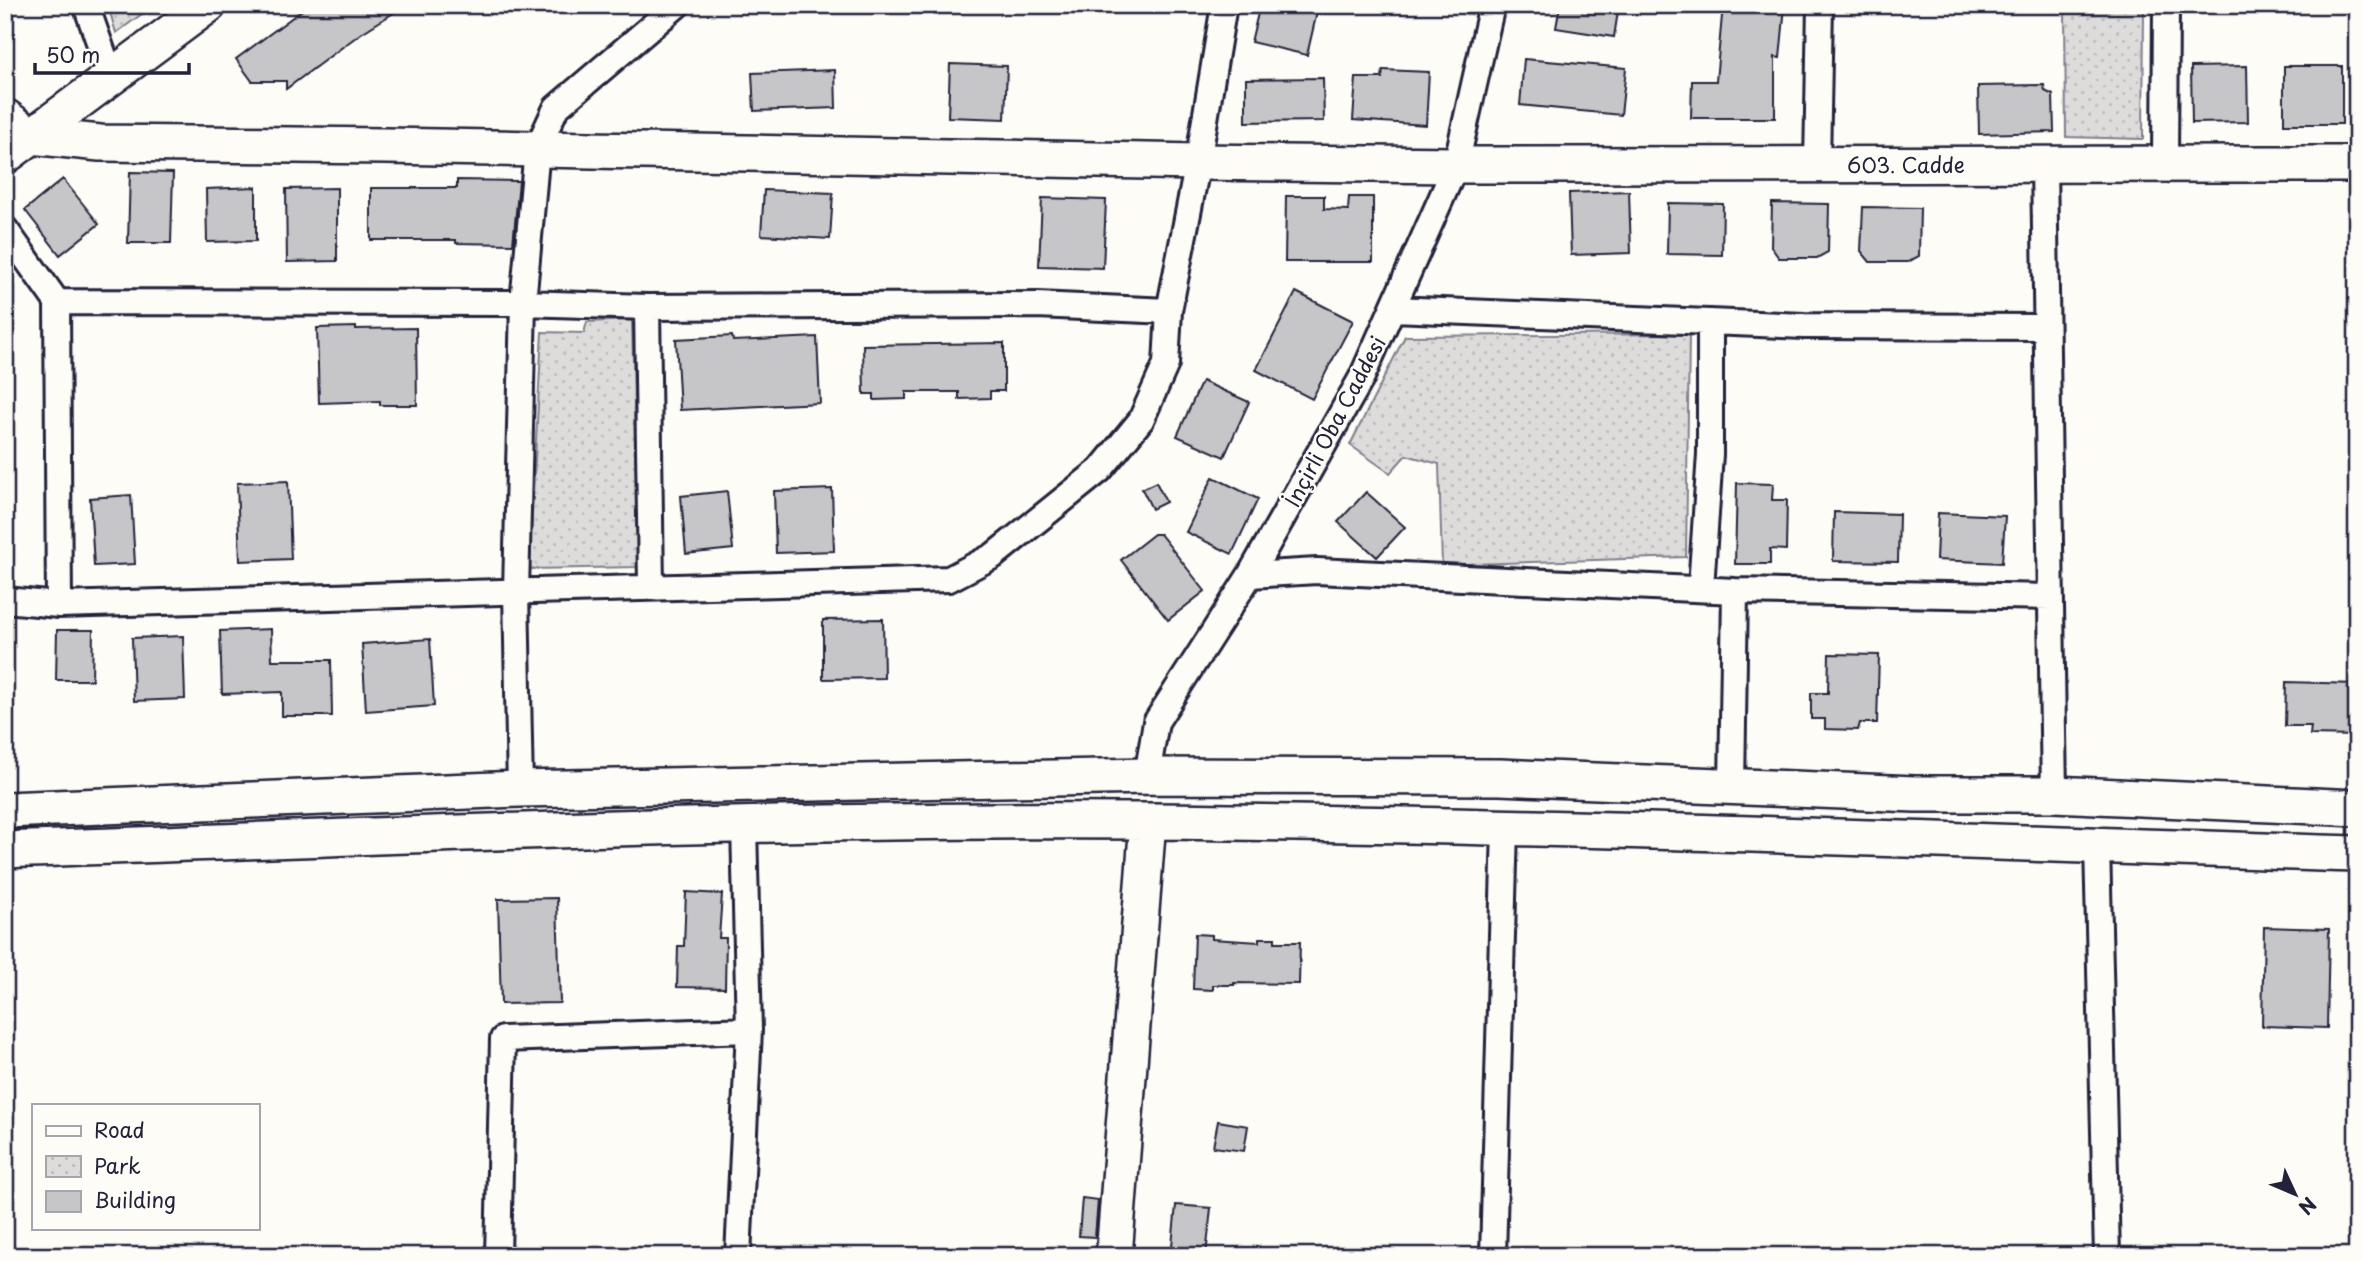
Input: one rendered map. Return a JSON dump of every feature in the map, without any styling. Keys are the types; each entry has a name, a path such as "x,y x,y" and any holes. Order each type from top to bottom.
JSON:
{"main road":[{"path":"14,136 111,76 208,5"},
{"name":"603. Cadde","path":"14,136 100,143 1198,162 1456,165 2357,164"},
{"path":"5,810 520,789 1147,776 1500,777 1915,794 2054,794 2357,808"},
{"path":"1114,1256 1148,821"},
{"path":"5,850 744,826 1148,821 1505,828 2357,853"}],"street":[{"path":"86,5 111,76"},
{"path":"5,600 59,605 949,579 993,556 1100,470 1141,420 1166,364 1169,311 1198,162 1224,5"},
{"name":"İnçirli Oba Caddesi","path":"1147,776 1156,722 1250,575 1362,379 1456,165 1492,5"},
{"path":"1817,164 1820,5"},
{"path":"2165,163 2166,5"},
{"path":"520,789 516,591 523,303 537,149 556,108 667,8"},
{"path":"2044,165 2054,794"},
{"path":"5,229 57,302 59,605"},
{"path":"57,302 523,303 647,307 1037,305 1169,311"},
{"path":"647,307 651,586"},
{"path":"1393,309 1804,326 2046,327"},
{"path":"1701,588 1710,454 1710,322"},
{"path":"1250,575 1317,571 1735,591 2050,597"},
{"path":"1732,787 1735,591"},
{"path":"738,1256 749,1030 744,826"},
{"path":"1493,1256 1505,828"},
{"path":"2097,845 2107,1256"},
{"path":"498,1256 503,1040 749,1030"}],"green space":[{"path":"108,5 154,5 116,33"},
{"path":"2065,5 2144,5 2143,139 2066,137"},
{"path":"632,320 638,567 529,569 542,332 584,333 587,322"},
{"path":"1689,334 1686,557 1442,565 1439,464 1406,455 1390,473 1350,445 1405,336"}],"building":[{"path":"309,5 406,5 360,34 286,89 286,81 252,81 236,59"},
{"path":"1260,5 1291,5 1317,12 1307,55 1251,42"},
{"path":"1560,5 1619,5 1614,37 1556,28"},
{"path":"1723,5 1785,6 1780,58 1775,57 1775,118 1691,118 1692,81 1716,81"},
{"path":"1524,59 1626,68 1621,115 1520,105"},
{"path":"950,64 1007,66 1005,119 948,117"},
{"path":"2247,66 2248,122 2192,123 2191,67"},
{"path":"2284,66 2342,66 2342,124 2284,124"},
{"path":"835,70 836,108 754,111 752,73"},
{"path":"1383,70 1429,72 1426,125 1353,120 1356,78 1382,78"},
{"path":"1323,78 1324,121 1246,122 1246,79"},
{"path":"2044,85 2045,91 2053,95 2054,132 1979,134 1978,86"},
{"path":"130,172 173,173 171,243 128,243"},
{"path":"63,179 99,224 60,255 25,210"},
{"path":"457,180 519,181 513,244 456,243 456,240 371,240 371,188 457,188"},
{"path":"256,187 256,241 207,242 206,189"},
{"path":"337,188 337,261 287,262 286,189"},
{"path":"764,190 833,193 830,239 761,235"},
{"path":"1629,191 1631,253 1571,255 1569,193"},
{"path":"1286,196 1324,196 1324,209 1348,210 1349,197 1373,197 1373,262 1285,262"},
{"path":"1042,198 1106,200 1103,268 1039,266"},
{"path":"1668,203 1723,204 1722,255 1667,254"},
{"path":"1772,203 1829,204 1828,252 1817,258 1779,258 1771,247"},
{"path":"1863,207 1920,208 1919,256 1908,262 1870,262 1861,251"},
{"path":"1296,292 1353,321 1312,399 1256,370"},
{"path":"317,328 416,328 417,405 380,405 380,401 319,403"},
{"path":"732,336 733,341 817,337 820,403 680,410 676,339"},
{"path":"1004,343 1004,391 990,391 990,398 959,399 959,392 906,392 906,399 874,400 874,394 864,394 863,345"},
{"path":"1202,381 1249,402 1224,457 1177,436"},
{"path":"1213,477 1258,499 1232,554 1186,532"},
{"path":"288,481 291,559 240,561 237,483"},
{"path":"1156,482 1166,502 1152,509 1142,489"},
{"path":"1737,483 1773,484 1772,500 1787,500 1786,550 1770,549 1770,564 1735,564"},
{"path":"832,489 834,551 776,553 774,491"},
{"path":"727,491 733,549 686,554 681,496"},
{"path":"1366,492 1405,527 1377,557 1338,522"},
{"path":"131,495 135,564 94,566 90,498"},
{"path":"1834,512 1899,514 1898,562 1833,561"},
{"path":"1938,513 2005,516 2002,563 1936,560"},
{"path":"1154,534 1160,534 1205,591 1168,620 1121,560"},
{"path":"883,619 884,678 823,679 823,620"},
{"path":"271,629 272,660 331,660 332,716 282,716 282,692 222,694 220,631"},
{"path":"57,630 93,630 92,680 56,680"},
{"path":"183,636 185,699 134,701 132,638"},
{"path":"430,639 434,706 366,711 362,644"},
{"path":"1829,654 1879,655 1877,723 1860,723 1858,730 1825,729 1825,719 1811,719 1811,693 1828,693"},
{"path":"2286,682 2357,684 2357,736 2310,735 2311,726 2285,726"},
{"path":"686,892 722,894 719,938 726,938 725,988 677,987 678,946 684,946"},
{"path":"557,898 560,1003 501,1004 498,899"},
{"path":"2264,927 2329,929 2327,1028 2262,1026"},
{"path":"1195,934 1212,935 1212,939 1259,942 1259,938 1275,938 1275,942 1300,942 1299,984 1234,983 1213,985 1213,990 1193,989"},
{"path":"1218,1121 1248,1126 1244,1151 1213,1147"},
{"path":"1082,1198 1098,1200 1095,1237 1079,1236"},
{"path":"1176,1205 1211,1208 1206,1256 1171,1256"}]}
